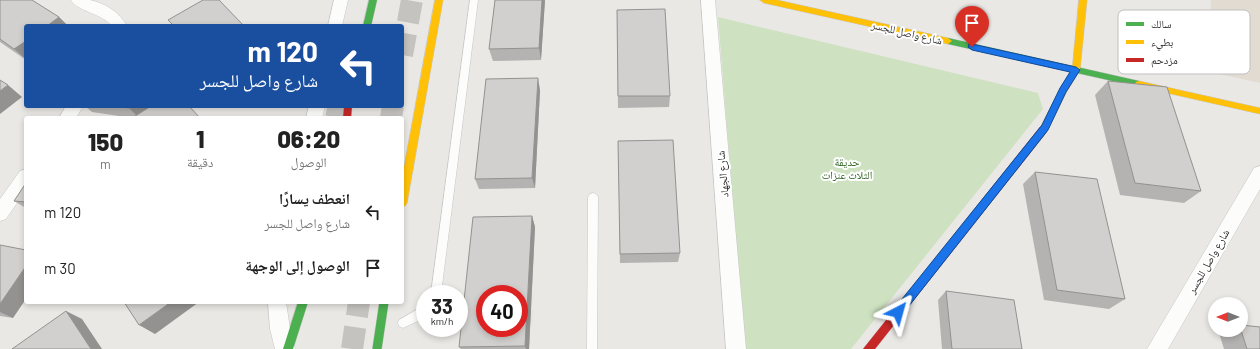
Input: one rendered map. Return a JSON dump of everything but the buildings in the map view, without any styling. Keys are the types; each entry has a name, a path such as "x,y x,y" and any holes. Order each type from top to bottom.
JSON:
{"main road":[{"path":"367,24 373,0"},
{"path":"404,192 438,0"},
{"name":"شارع واصل للجسر","path":"764,0 1260,111"},
{"path":"868,349 1045,128 1063,91 1076,70 1083,0"},
{"path":"288,349 302,304"},
{"path":"309,315 312,304"},
{"path":"377,349 384,304"}],"street":[{"path":"78,0 112,16 120,24"},
{"path":"336,24 342,0"},
{"name":"شارع الجهاد","path":"708,0 736,349"},
{"name":"شارع واصل للجسر","path":"1157,349 1260,174"},
{"path":"0,213 24,179"},
{"path":"277,304 280,328 285,349"}],"lane":[{"path":"437,285 474,0"},
{"path":"592,197 592,349"},
{"path":"403,323 416,317"}],"shaded area":[{"path":"1211,0 1260,0 1260,83 1220,74 1250,74 1250,10 1210,10"}],"green space":[{"name":"حديقة الثلاث عنزات","path":"718,17 1038,93 1043,109 851,349 745,349"}],"tunnel":[{"path":"404,44 412,0"},
{"path":"336,116 338,108"},
{"path":"391,116 393,108"},
{"path":"352,349 359,304"}],"traffic: fast":[{"path":"367,24 373,0"},
{"path":"948,41 1139,84"},
{"path":"288,349 302,304"},
{"path":"377,349 384,304"}],"traffic: slow":[{"path":"404,192 439,0"},
{"path":"764,0 948,41"},
{"path":"1043,130 1063,91 1076,70 1083,0"},
{"path":"1139,84 1260,111"}],"traffic: jam":[{"path":"347,116 348,108"},
{"path":"868,349 1043,130"}],"route":[{"path":"898,312 1045,128 1063,91 1076,70 972,47"}]}
